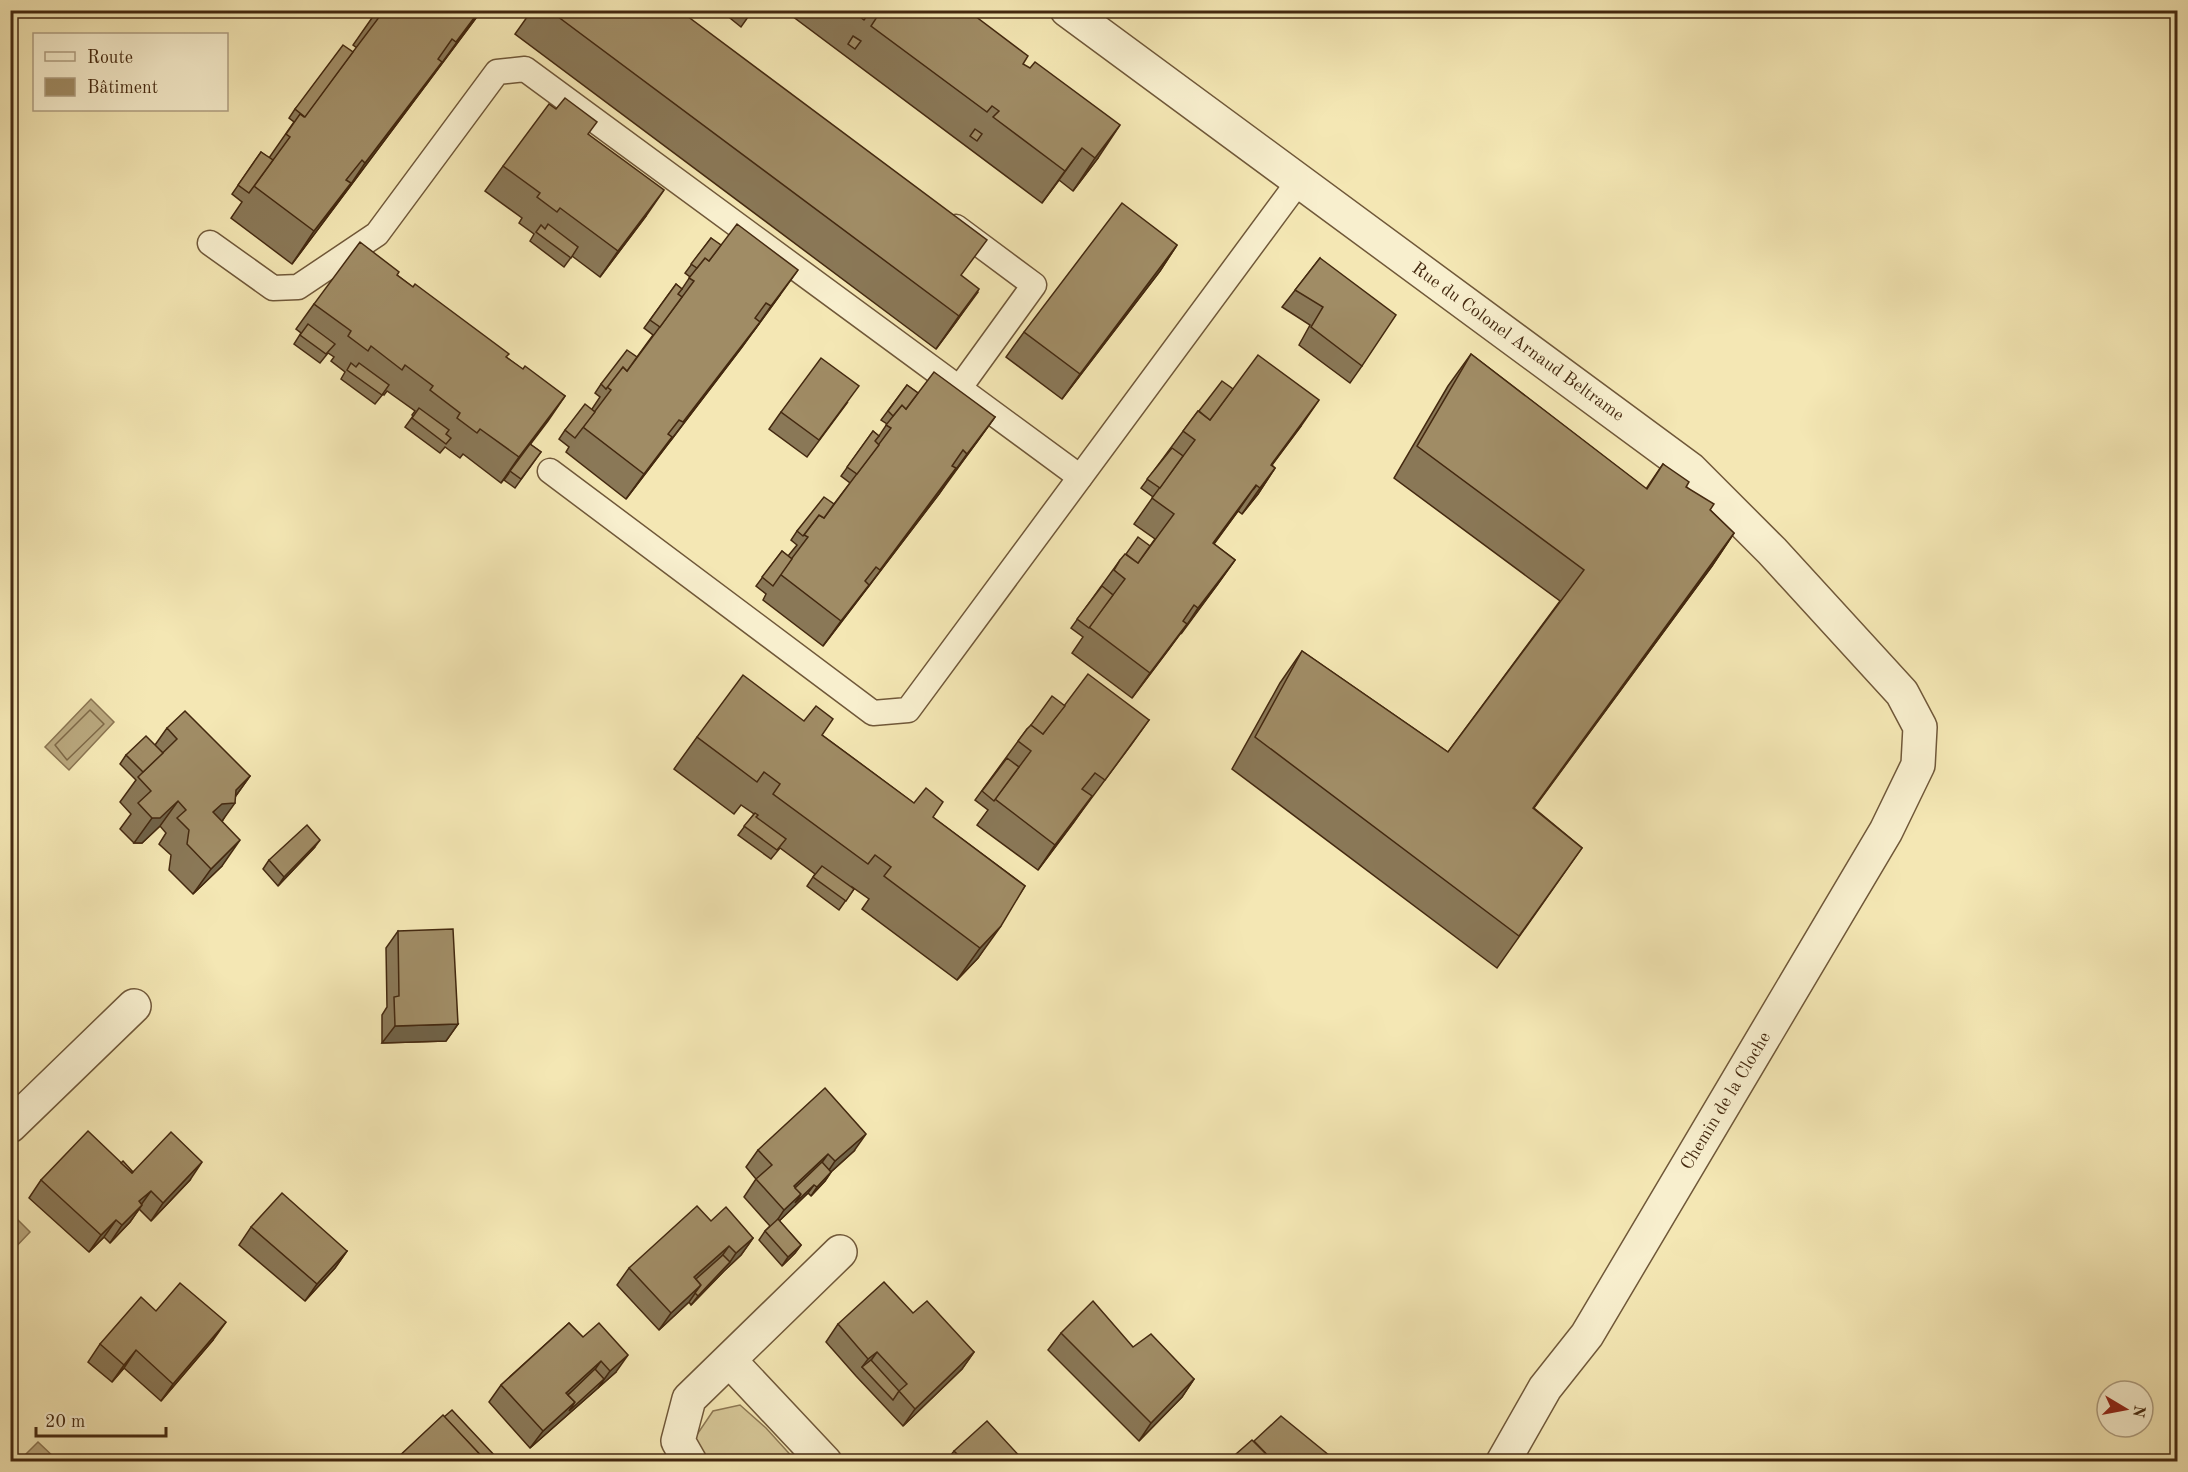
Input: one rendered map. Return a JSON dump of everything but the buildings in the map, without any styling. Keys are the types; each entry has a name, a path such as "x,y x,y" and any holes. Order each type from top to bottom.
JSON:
{"street":[{"name":"Rue du Colonel Arnaud Beltrame","path":"1067,10 1690,469 1772,550 1902,693 1920,727"},
{"name":"Chemin de la Cloche","path":"1503,1461 1545,1388 1587,1335 1886,831 1918,765 1920,727"},
{"path":"10,1126 134,1006"},
{"path":"690,1461 678,1441 689,1399 840,1252"},
{"path":"730,1361 825,1461"}],"lane":[{"path":"210,243 273,288 298,287 377,234 497,72 525,69 958,390 1080,477"},
{"path":"550,471 873,713 908,710 1299,181"},
{"path":"940,215 1034,285 958,390"}],"shaded area":[{"path":"740,1405 766,1428 796,1461 704,1461 696,1453 696,1436 713,1411"}],"water":[{"path":"91,699 114,722 69,770 45,747"},
{"path":"12,1214 30,1232 11,1252 10,1216"},
{"path":"38,1442 58,1461 19,1461"}]}
